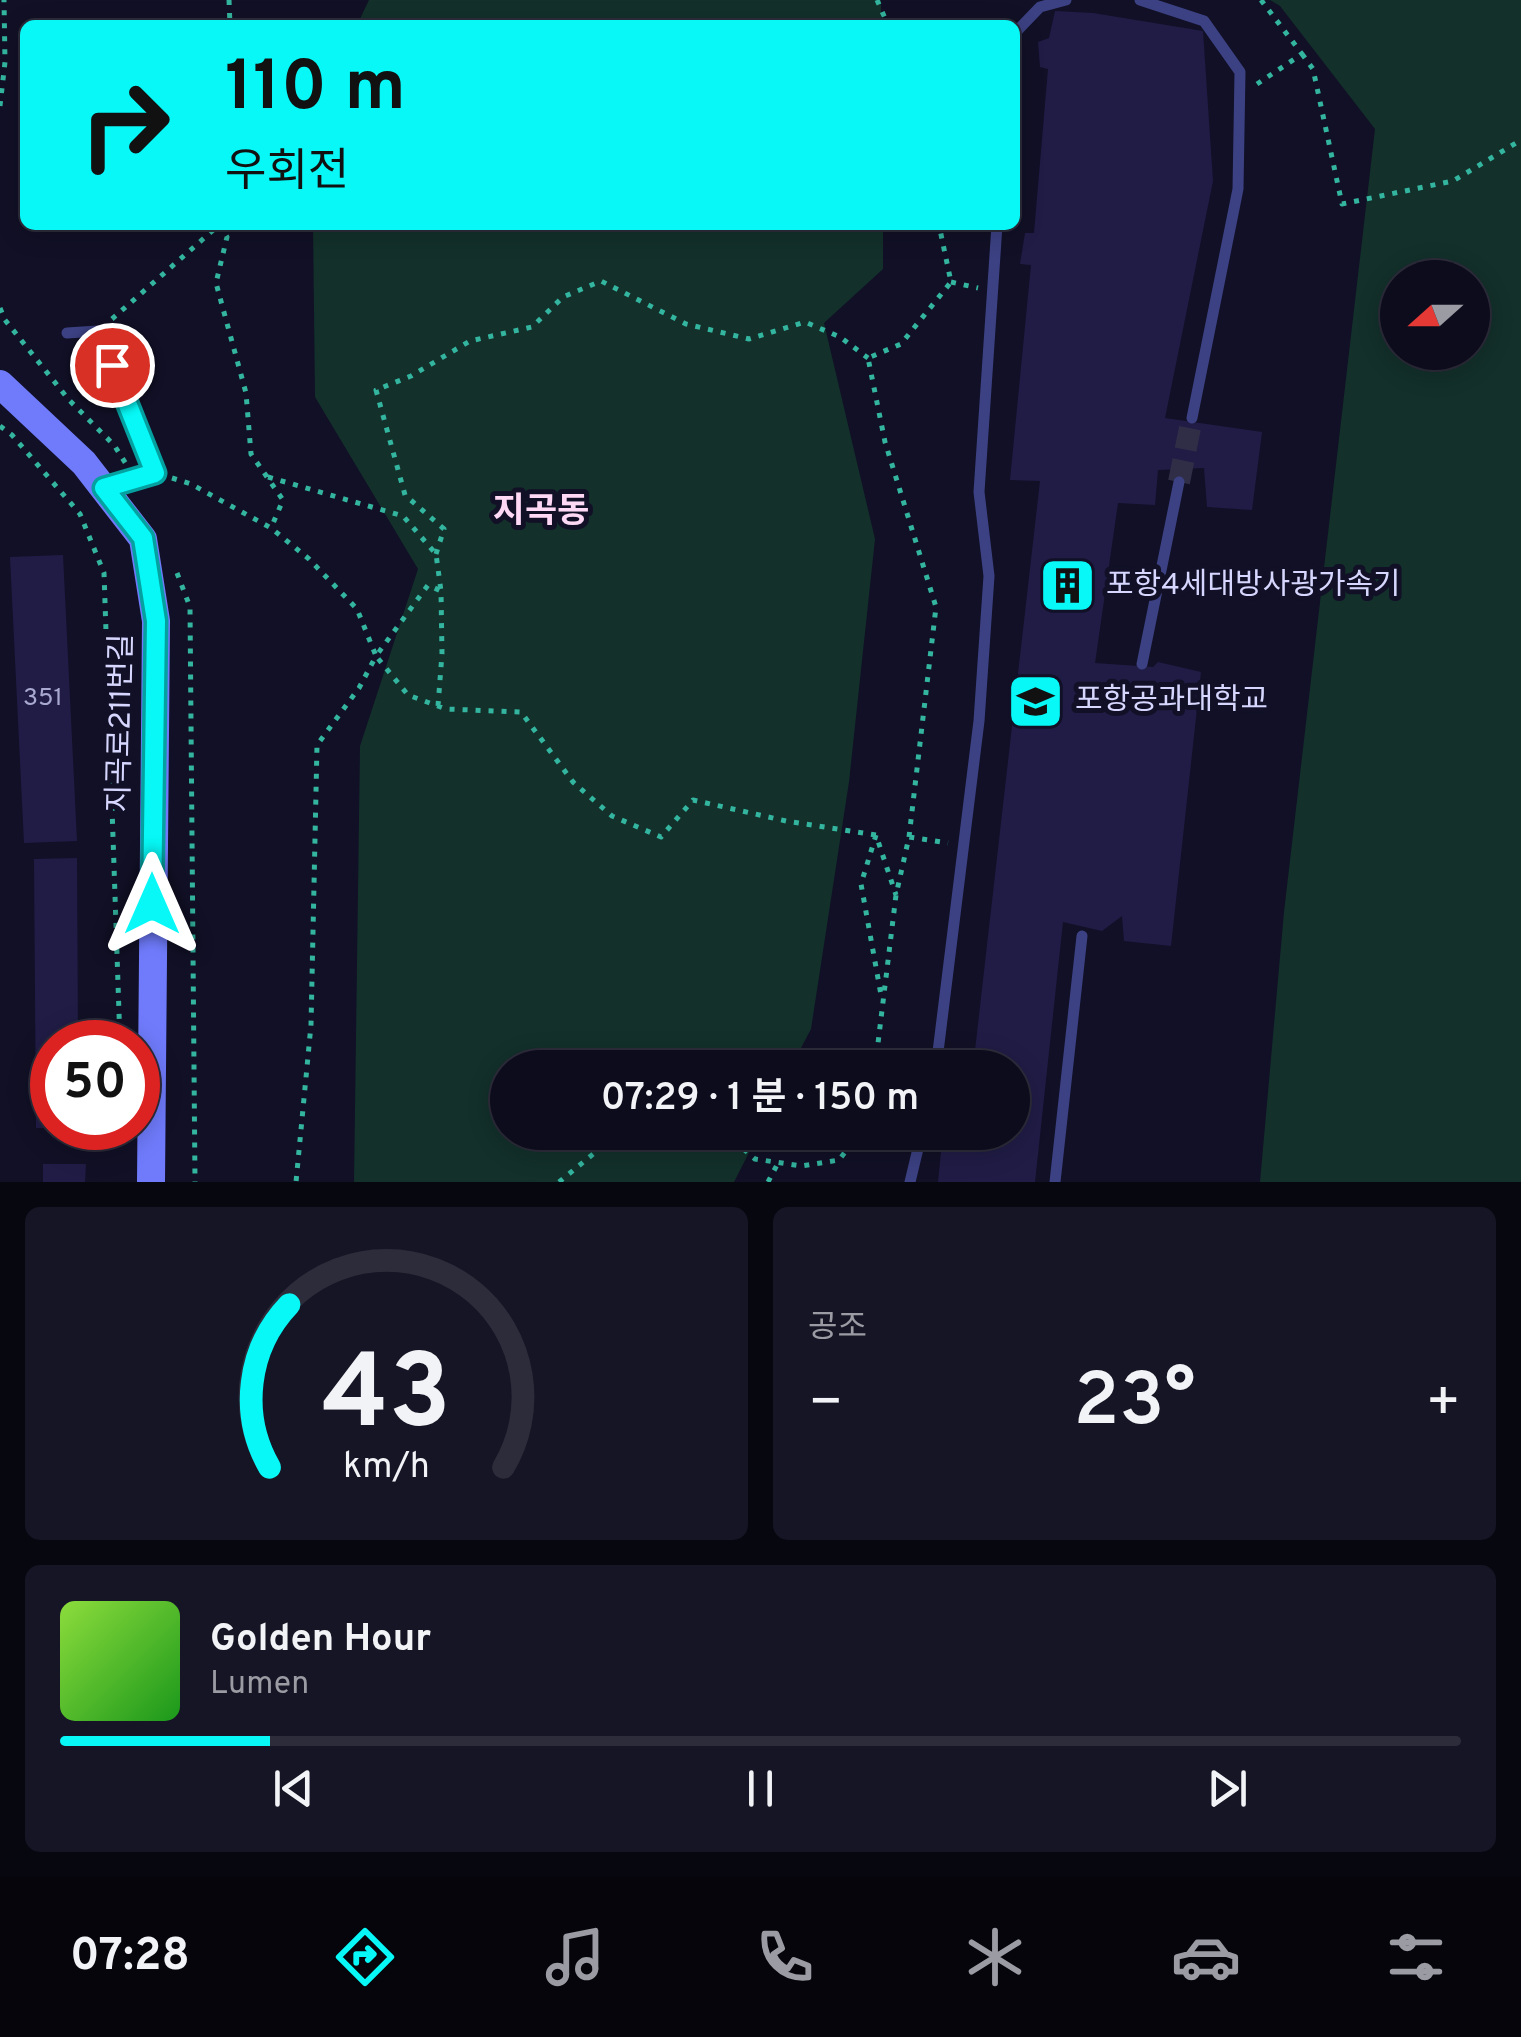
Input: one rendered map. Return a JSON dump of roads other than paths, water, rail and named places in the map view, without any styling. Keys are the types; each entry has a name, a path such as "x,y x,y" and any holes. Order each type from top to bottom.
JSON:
{"main road":[{"name":"지곡로211번길","path":"0,384 84,463 143,538 156,621 151,1182"}],"lane":[{"path":"1020,28 1040,7 1066,0"},
{"path":"1140,0 1204,21 1240,72 1238,189 1192,418"},
{"path":"938,1050 979,721 989,576 979,492 997,230"},
{"path":"67,333 98,331 155,473 104,488"},
{"path":"1142,664 1179,482"},
{"path":"1054,1182 1082,936"},
{"path":"910,1182 918,1150"}],"tunnel":[{"path":"1179,482 1192,418"}],"place":[{"name":"포항4세대방사광가속기","path":"1067,586"},
{"name":"포항공과대학교","path":"1036,701"}],"district":[{"name":"지곡동","path":"541,513"}]}
